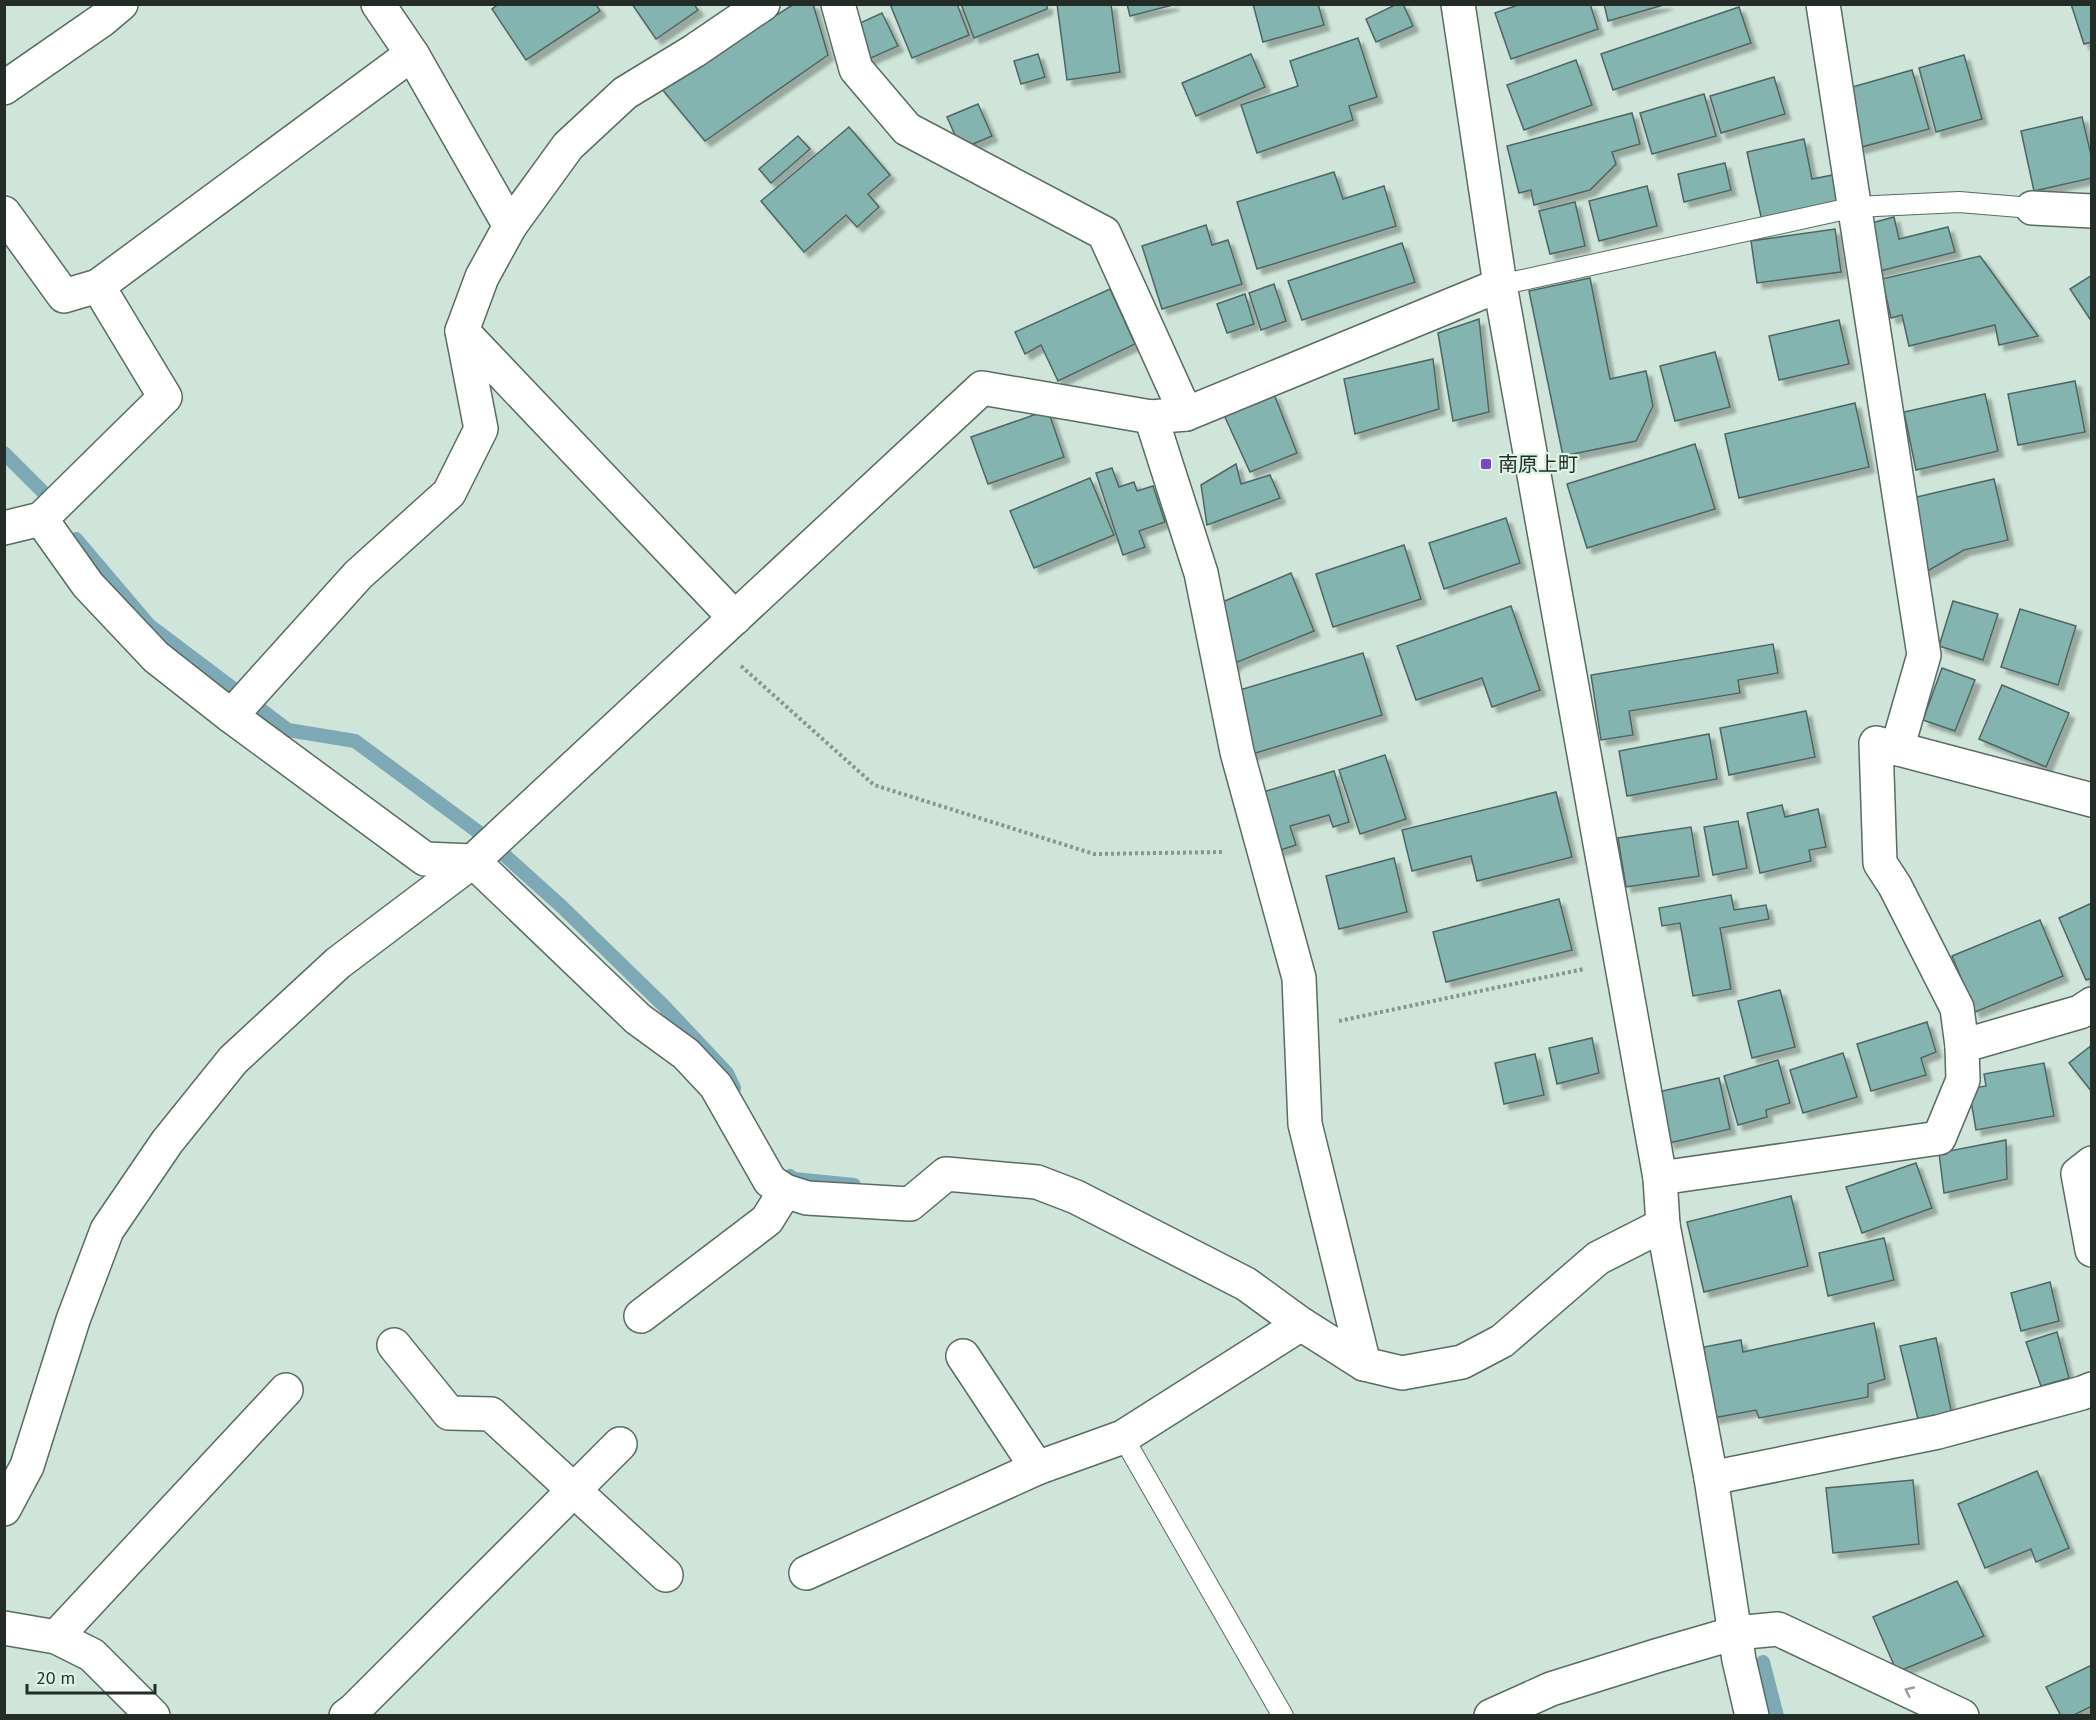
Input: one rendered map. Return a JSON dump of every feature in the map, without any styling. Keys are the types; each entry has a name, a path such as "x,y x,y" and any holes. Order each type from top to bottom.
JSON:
{"street":[{"path":"378,4 412,54 510,226"},
{"path":"241,705 358,575 449,493 481,429 462,331 482,277 510,226 568,146 625,93 694,51 763,4"},
{"path":"838,4 856,69 907,129 1104,233 1186,414"},
{"path":"1458,4 1500,285 1660,1178 1663,1225 1711,1478 1735,1634 1752,1716"},
{"path":"1824,4 1924,655 1897,748"},
{"path":"4,88 104,10"},
{"path":"4,213 64,296 98,286 412,54"},
{"path":"2032,208 2091,211"},
{"path":"4,1509 27,1466 73,1320 107,1230 166,1142 233,1060 338,963 487,847 982,388 1152,417 1186,414 1500,285"},
{"path":"4,528 41,519 165,397 98,286"},
{"path":"462,331 735,618"},
{"path":"1152,417 1201,573 1237,752 1299,978 1305,1124 1364,1364"},
{"path":"41,519 88,585 156,657 241,705 424,859 487,847"},
{"path":"1660,1178 1939,1138 1963,1080 1962,1046 1957,1008 1895,886 1880,863 1876,743 2091,800"},
{"path":"487,847 638,1019 686,1054 716,1086 770,1181 785,1191 807,1198 910,1204 946,1174 1037,1182 1076,1197 1245,1284 1301,1324 1364,1364 1402,1373 1462,1362 1502,1341 1598,1258 1663,1225"},
{"path":"1962,1046 2080,1012 2091,1004"},
{"path":"2091,1163 2078,1174 2091,1250"},
{"path":"641,1316 767,1220 785,1191"},
{"path":"806,1573 1037,1468 1123,1437 1301,1324"},
{"path":"394,1345 449,1413 491,1414 666,1575"},
{"path":"963,1356 1037,1468"},
{"path":"1711,1478 1938,1432 2091,1389"},
{"path":"56,1637 286,1390"},
{"path":"354,1714 620,1444"},
{"path":"4,1628 56,1637 92,1655 153,1716"},
{"path":"1491,1716 1551,1689 1735,1634 1778,1629 1962,1716"}],"lane":[{"path":"1500,285 1855,207 1959,202 2032,208"},
{"path":"1123,1437 1283,1716"}],"path":[{"path":"711,640 874,785 1094,854 1265,852"},
{"path":"1302,1029 1620,961"}],"building":[{"path":"499,4 596,4 600,11 526,60 492,9"},
{"path":"632,4 694,4 698,10 656,39"},
{"path":"794,4 813,4 828,55 705,141 661,88"},
{"path":"890,4 957,4 969,35 912,58"},
{"path":"961,4 1047,4 1047,9 974,38"},
{"path":"1057,4 1111,4 1120,72 1067,80"},
{"path":"1127,4 1173,4 1173,5 1130,16"},
{"path":"1253,4 1318,4 1324,25 1263,42"},
{"path":"1397,4 1403,4 1413,26 1376,42 1366,19"},
{"path":"1521,4 1590,4 1598,29 1511,59 1495,13"},
{"path":"1604,4 1667,4 1608,21"},
{"path":"2071,4 2092,4 2092,42 2084,44"},
{"path":"1739,7 1751,43 1613,90 1601,54"},
{"path":"882,13 898,46 864,61 849,28"},
{"path":"1358,38 1377,97 1349,106 1353,120 1257,153 1241,105 1298,86 1290,61"},
{"path":"1038,54 1045,77 1021,84 1014,61"},
{"path":"1251,54 1265,87 1196,116 1182,83"},
{"path":"1964,55 1982,119 1936,132 1919,68"},
{"path":"1576,60 1592,105 1524,130 1507,85"},
{"path":"1912,70 1929,129 1858,148 1842,90"},
{"path":"1774,77 1785,114 1721,133 1710,96"},
{"path":"1704,94 1716,136 1652,154 1640,113"},
{"path":"978,104 992,136 961,149 947,117"},
{"path":"1632,113 1640,144 1612,152 1616,164 1590,190 1534,205 1531,190 1519,193 1507,146"},
{"path":"2082,117 2092,159 2092,178 2034,191 2021,131"},
{"path":"849,127 890,175 868,194 879,207 857,227 846,215 804,252 761,201"},
{"path":"798,136 810,149 771,183 759,169"},
{"path":"1804,139 1812,179 1838,174 1844,203 1762,221 1747,152"},
{"path":"1725,163 1731,190 1684,202 1678,174"},
{"path":"1334,172 1343,199 1384,186 1396,226 1257,269 1237,202"},
{"path":"1647,186 1657,226 1599,241 1589,201"},
{"path":"1575,202 1585,246 1550,254 1539,211"},
{"path":"1894,217 1899,239 1948,227 1955,252 1876,272 1864,225"},
{"path":"1206,225 1212,245 1228,240 1242,284 1162,309 1142,246"},
{"path":"1835,229 1841,272 1757,283 1751,241"},
{"path":"1402,243 1415,282 1302,320 1288,281"},
{"path":"1980,256 2038,336 1999,345 1995,325 1909,346 1902,315 1891,318 1882,279"},
{"path":"2092,275 2092,322 2070,289"},
{"path":"1590,278 1610,379 1646,371 1653,406 1636,441 1563,456 1529,291"},
{"path":"1274,284 1286,321 1261,330 1249,293"},
{"path":"1110,289 1135,344 1058,381 1041,345 1025,354 1015,332"},
{"path":"1245,294 1254,324 1227,333 1217,304"},
{"path":"1479,319 1489,412 1453,421 1438,333"},
{"path":"1839,320 1849,364 1779,380 1769,336"},
{"path":"1715,352 1730,407 1675,421 1660,366"},
{"path":"1433,359 1439,409 1355,434 1344,379"},
{"path":"2075,381 2085,432 2018,445 2008,394"},
{"path":"1274,394 1297,453 1250,472 1224,415"},
{"path":"1985,394 1998,451 1916,470 1904,412"},
{"path":"1855,403 1869,467 1739,498 1725,434"},
{"path":"1048,410 1064,457 988,484 971,437"},
{"path":"1695,444 1715,509 1587,548 1567,484"},
{"path":"1236,464 1241,484 1270,475 1280,498 1207,525 1201,485"},
{"path":"1112,468 1119,487 1134,482 1137,491 1153,486 1165,522 1139,531 1145,547 1123,555 1096,473"},
{"path":"1090,478 1114,535 1034,568 1010,511"},
{"path":"1994,479 2008,540 1964,550 1924,573 1908,499"},
{"path":"1506,518 1520,563 1444,589 1429,543"},
{"path":"1404,545 1421,599 1333,627 1316,574"},
{"path":"1291,573 1314,631 1237,662 1228,673 1220,603"},
{"path":"1953,601 1998,614 1983,660 1939,646"},
{"path":"1511,606 1540,690 1492,707 1482,678 1416,700 1397,646"},
{"path":"2020,609 2076,626 2058,685 2001,667"},
{"path":"1773,644 1778,673 1738,680 1740,693 1629,711 1633,735 1601,740 1591,675"},
{"path":"1363,653 1382,715 1249,755 1230,693"},
{"path":"1942,668 1975,680 1955,731 1923,720"},
{"path":"2002,685 2069,713 2046,767 1979,739"},
{"path":"1806,711 1815,757 1729,775 1720,728"},
{"path":"1709,734 1717,779 1627,796 1619,751"},
{"path":"1385,755 1406,819 1360,834 1339,770"},
{"path":"1334,771 1349,822 1333,827 1329,815 1290,826 1296,845 1271,853 1253,795"},
{"path":"1556,792 1572,857 1477,881 1471,856 1412,871 1402,830"},
{"path":"1782,805 1785,817 1818,809 1826,847 1809,850 1811,861 1760,873 1747,813"},
{"path":"1738,821 1747,868 1713,875 1704,827"},
{"path":"1691,827 1699,876 1626,887 1618,838"},
{"path":"1394,858 1407,912 1339,929 1326,876"},
{"path":"1731,895 1734,910 1766,905 1769,919 1720,928 1731,989 1693,996 1680,923 1662,926 1659,908"},
{"path":"1559,899 1572,950 1446,982 1433,932"},
{"path":"2092,903 2092,978 2086,980 2059,918"},
{"path":"2040,920 2063,976 1975,1012 1952,956"},
{"path":"1780,990 1795,1047 1752,1058 1738,1001"},
{"path":"1927,1022 1936,1052 1921,1058 1926,1075 1871,1091 1857,1044"},
{"path":"1592,1038 1599,1073 1557,1084 1549,1048"},
{"path":"2092,1045 2092,1092 2069,1063"},
{"path":"1843,1053 1857,1097 1803,1113 1790,1070"},
{"path":"1535,1054 1544,1095 1504,1104 1495,1063"},
{"path":"1778,1060 1790,1103 1766,1110 1767,1117 1738,1125 1724,1076"},
{"path":"2044,1063 2054,1116 1976,1130 1969,1089 1986,1086 1984,1074"},
{"path":"1719,1078 1730,1129 1669,1143 1658,1092"},
{"path":"2006,1140 2007,1179 1944,1193 1939,1153"},
{"path":"1916,1163 1932,1208 1862,1233 1846,1187"},
{"path":"1791,1196 1808,1266 1704,1292 1687,1222"},
{"path":"1884,1238 1894,1280 1828,1296 1819,1253"},
{"path":"2050,1282 2059,1321 2021,1331 2011,1293"},
{"path":"1874,1323 1885,1379 1868,1384 1868,1397 1759,1418 1756,1410 1713,1418 1704,1347 1741,1340 1743,1352"},
{"path":"2057,1332 2069,1378 2041,1386 2026,1342"},
{"path":"1936,1338 1952,1415 1919,1423 1900,1346"},
{"path":"2037,1471 2069,1548 2036,1562 2031,1549 1985,1568 1958,1504"},
{"path":"1913,1480 1919,1544 1833,1553 1826,1488"},
{"path":"1957,1581 1984,1636 1897,1672 1873,1617"},
{"path":"2092,1665 2092,1706 2072,1716 2061,1716 2046,1687"}],"waterway":[{"path":"4,453 42,491"},
{"path":"76,539 149,625 288,730 355,741 481,834 560,905 663,1005 727,1073 734,1088"},
{"path":"790,1176 794,1179 854,1185"},
{"path":"1763,1662 1777,1716"}],"place":[{"name":"南原上町","path":"1486,464"}]}
